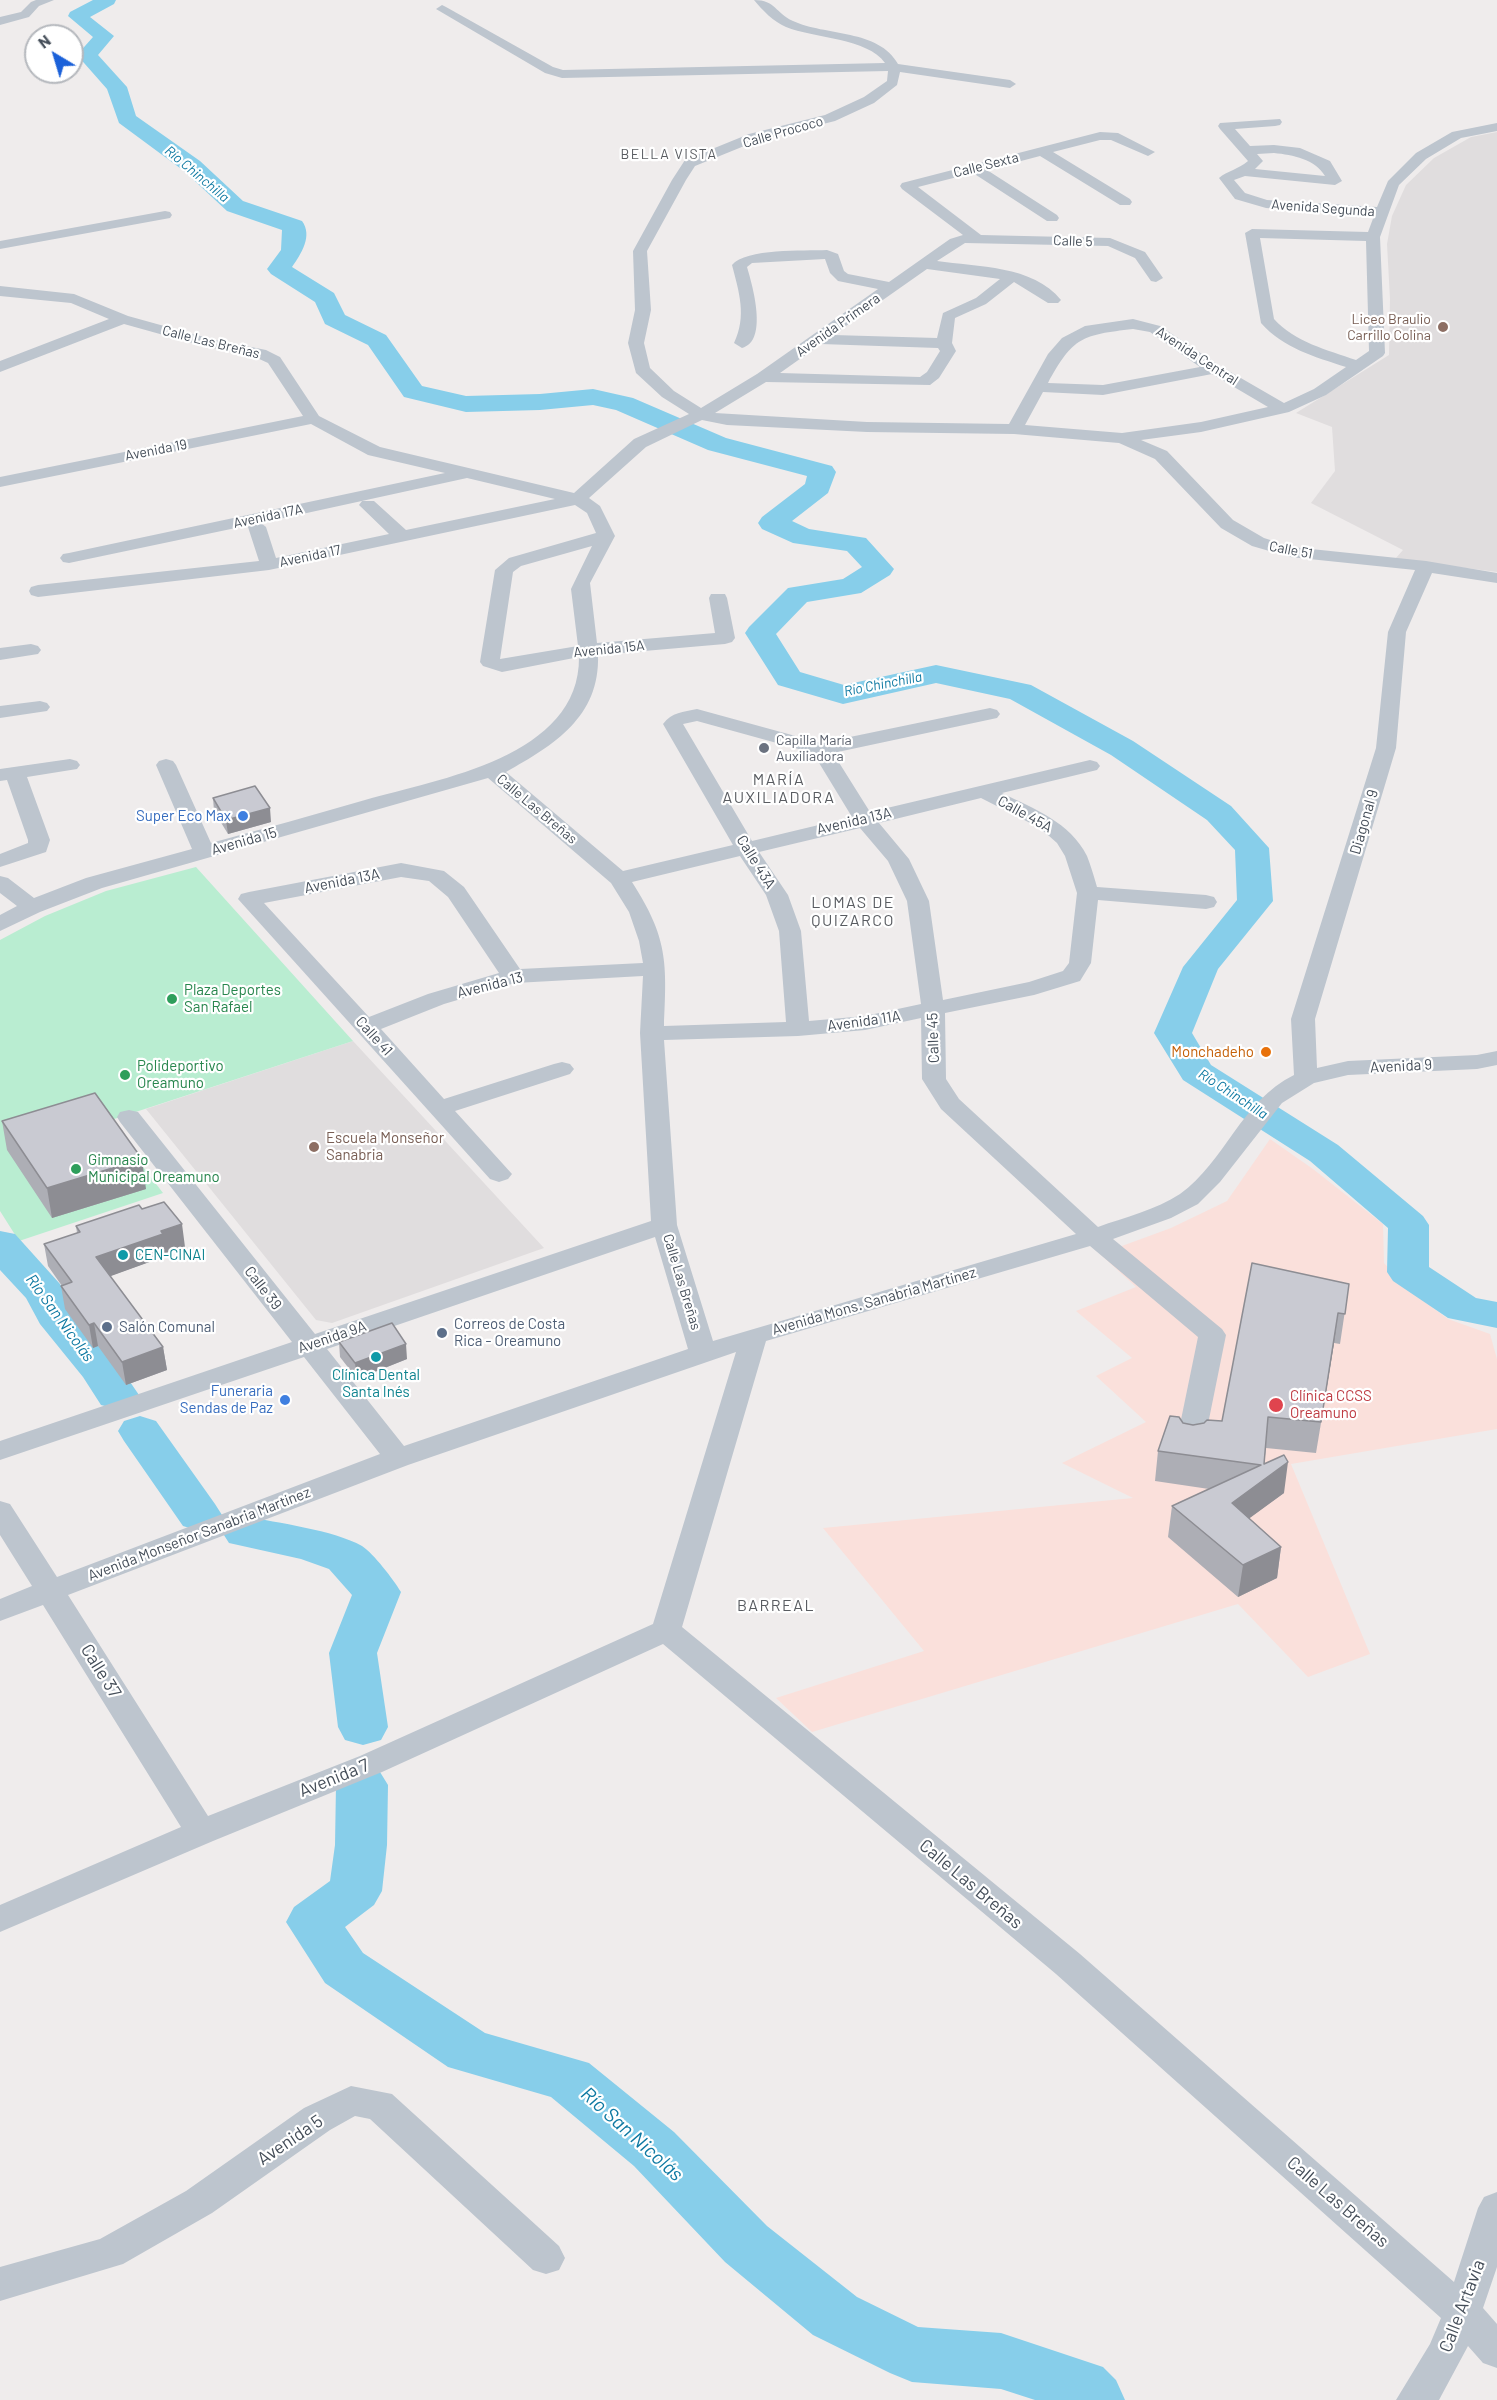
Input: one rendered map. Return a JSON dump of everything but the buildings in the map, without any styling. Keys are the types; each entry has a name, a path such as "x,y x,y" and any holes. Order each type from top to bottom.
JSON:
{"street":[{"path":"0,21 31,12 39,2 48,0"},
{"path":"760,0 787,23 815,33 871,45 884,54 894,67"},
{"path":"442,9 549,70 562,74 894,67 1010,84"},
{"path":"15,17 24,24 20,31"},
{"name":"Calle Prococo","path":"694,418 642,370 636,343 643,310 640,251 679,180 690,163 754,137 830,118 869,100 892,82 894,67"},
{"path":"1244,172 1335,181 1325,164 1296,151 1246,150 1225,126 1275,122"},
{"path":"606,536 594,510 578,499 598,484 640,443 694,418 867,427 1014,429 1122,438 1201,427 1283,409 1320,392 1377,354 1373,237 1393,184 1421,156 1457,135 1497,128"},
{"name":"Calle Sexta","path":"976,238 907,186 1106,136 1113,136 1148,152"},
{"name":"Avenida Segunda","path":"1246,150 1256,161 1244,172 1226,178 1240,196 1266,204 1382,212"},
{"path":"1042,151 1125,202"},
{"path":"975,168 1052,218"},
{"path":"0,245 165,215"},
{"path":"1358,366 1299,343 1271,327 1266,320 1252,233 1373,237"},
{"name":"Avenida Primera","path":"694,418 763,377 955,242 976,238"},
{"name":"Calle 5","path":"976,238 1110,242 1140,255 1156,278"},
{"path":"742,343 749,331 751,307 739,265 749,259 827,254 833,257 837,273 843,278 892,287"},
{"path":"926,264 1013,276 1032,285 1053,300"},
{"path":"763,377 924,382 933,375 948,351 944,344 948,316 981,301 1013,276"},
{"name":"Calle Las Breñas","path":"0,291 75,299 123,319 209,343 260,353 274,360 313,419 374,452 578,499"},
{"path":"0,367 123,319"},
{"name":"Avenida Central","path":"1014,429 1056,354 1068,341 1090,329 1133,324 1155,328 1214,369 1283,409"},
{"path":"819,339 944,344"},
{"path":"1039,387 1103,390 1214,369"},
{"name":"Avenida 19","path":"0,482 313,419"},
{"name":"Calle 51","path":"1122,438 1161,455 1227,524 1258,542 1290,552 1426,566 1497,578"},
{"name":"Avenida 17A","path":"69,558 466,473"},
{"name":"Avenida 17","path":"38,591 269,565 578,499"},
{"path":"368,505 402,536"},
{"path":"257,527 269,565"},
{"name":"Calle Las Breñas","path":"606,536 580,589 588,677 580,700 564,722 542,741 492,771 619,879 640,912 650,941 655,969 652,1033 664,1225 704,1354"},
{"name":"Avenida 15A","path":"606,536 508,566 504,570 490,662 502,666 586,650 725,638 718,598"},
{"path":"144,550 151,580"},
{"name":"Diagonal 9","path":"1306,1078 1303,1019 1386,748 1397,632 1426,566"},
{"path":"0,654 31,650"},
{"path":"0,712 40,707"},
{"path":"821,749 990,714"},
{"name":"Calle 43A","path":"798,1029 790,931 777,895 745,847 673,724 677,719 697,715 821,749"},
{"name":"Calle 45","path":"821,749 864,819 898,859 918,901 933,1010 934,1079 950,1104 1094,1237 1212,1335 1191,1444"},
{"path":"0,861 38,847 39,840 7,774 70,765"},
{"path":"166,765 204,852"},
{"name":"Avenida 13A","path":"619,879 1090,766"},
{"name":"Avenida 15","path":"0,924 32,907 94,882 492,771"},
{"name":"Calle 45A","path":"982,791 1047,824 1065,839 1076,856 1088,893 1080,963 1072,976"},
{"name":"Avenida 13A","path":"249,899 401,870 436,876 456,892 513,976"},
{"path":"0,883 32,907"},
{"path":"1088,893 1206,902"},
{"name":"Calle 41","path":"249,899 499,1174"},
{"name":"Avenida 13","path":"366,1027 436,999 513,976 655,969"},
{"name":"Avenida 11A","path":"652,1033 798,1029 865,1023 1034,988 1072,976"},
{"name":"Avenida 9","path":"1306,1078 1348,1068 1497,1059"},
{"path":"439,1108 562,1069"},
{"name":"Avenida Mons. Sanabria Martínez","path":"398,1458 754,1336 1094,1237 1162,1213 1189,1199 1210,1177 1273,1098 1306,1078"},
{"name":"Calle 39","path":"129,1118 398,1458"},
{"name":"Avenida 9A","path":"0,1450 664,1225"},
{"path":"666,1630 754,1336"},
{"name":"Avenida Monseñor Sanabria Martínez","path":"0,1610 398,1458"},
{"name":"Calle 37","path":"0,1511 201,1832"},
{"name":"Calle Las Breñas","path":"666,1630 1068,1964 1462,2312 1497,2351"},
{"name":"Avenida 7","path":"0,1919 201,1832 371,1764 666,1630"},
{"name":"Avenida 5","path":"0,2284 110,2252 199,2202 317,2119 351,2101 379,2105 546,2258"},
{"name":"Calle Artavia","path":"1416,2400 1435,2376 1462,2312 1497,2208"}],"shaded area":[{"name":"Liceo Braulio Carrillo Colina","path":"1497,132 1497,572 1395,559 1403,550 1311,503 1335,471 1332,427 1296,413 1389,355 1390,299 1387,244 1392,216 1406,185 1434,158 1471,137"},
{"name":"Escuela Monseñor Sanabria","path":"353,1041 544,1248 332,1323 316,1320 146,1109"},
{"path":"1270,1139 1313,1169 1383,1224 1384,1263 1409,1290 1448,1319 1490,1334 1497,1359 1497,1429 1291,1464 1370,1654 1308,1677 1238,1604 812,1732 776,1698 924,1651 823,1528 1133,1498 1062,1463 1146,1422 1096,1376 1132,1358 1076,1311 1136,1287 1100,1254 1171,1228 1227,1201"}],"green space":[{"name":"Polideportivo Oreamuno","path":"196,867 353,1041 108,1121 163,1193 19,1241 0,1211 0,940 45,916 106,891"}],"waterway":[{"name":"Río Chinchilla","path":"107,0 77,16 104,36 87,55 117,87 126,119 192,166 235,206 294,226 293,250 279,269 326,298 334,319 377,340 413,392 466,404 540,402 593,397 624,404 717,444 822,472 818,487 772,523 803,537 856,544 880,569 851,587 798,594 760,633 789,678 843,695 936,674 1020,692 1122,748 1219,813 1252,848 1255,901 1201,967 1173,1033 1196,1072 1324,1153 1409,1225 1408,1272 1463,1309 1497,1315"},
{"name":"Río San Nicolás","path":"0,1243 45,1293 55,1315 98,1367 117,1395"},
{"name":"Río San Nicolás","path":"140,1431 199,1515"},
{"name":"Río San Nicolás","path":"245,1532 310,1545 346,1558 377,1592 353,1653 363,1727"},
{"name":"Río San Nicolás","path":"362,1785 361,1845 355,1891 313,1922 344,1968 468,2051 569,2079 654,2149 746,2244 835,2316 912,2354 1001,2361 1081,2387 1094,2400"}],"place":[{"name":"Liceo Braulio Carrillo Colina","path":"1443,327"},
{"name":"Capilla María Auxiliadora","path":"764,748"},
{"name":"Super Eco Max","path":"243,816"},
{"name":"Plaza Deportes San Rafael","path":"172,999"},
{"name":"Monchadeho","path":"1266,1052"},
{"name":"Polideportivo Oreamuno","path":"125,1075"},
{"name":"Escuela Monseñor Sanabria","path":"314,1147"},
{"name":"Gimnasio Municipal Oreamuno","path":"76,1169"},
{"name":"CEN-CINAI","path":"123,1255"},
{"name":"Salón Comunal","path":"107,1327"},
{"name":"Correos de Costa Rica - Oreamuno","path":"442,1333"},
{"name":"Clínica Dental Santa Inés","path":"376,1357"},
{"name":"Funeraria Sendas de Paz","path":"285,1400"},
{"name":"Clínica CCSS Oreamuno","path":"1276,1405"}],"district":[{"name":"BELLA VISTA","path":"669,154"},
{"name":"MARÍA AUXILIADORA","path":"779,789"},
{"name":"LOMAS DE QUIZARCO","path":"853,912"},
{"name":"BARREAL","path":"776,1606"}]}
